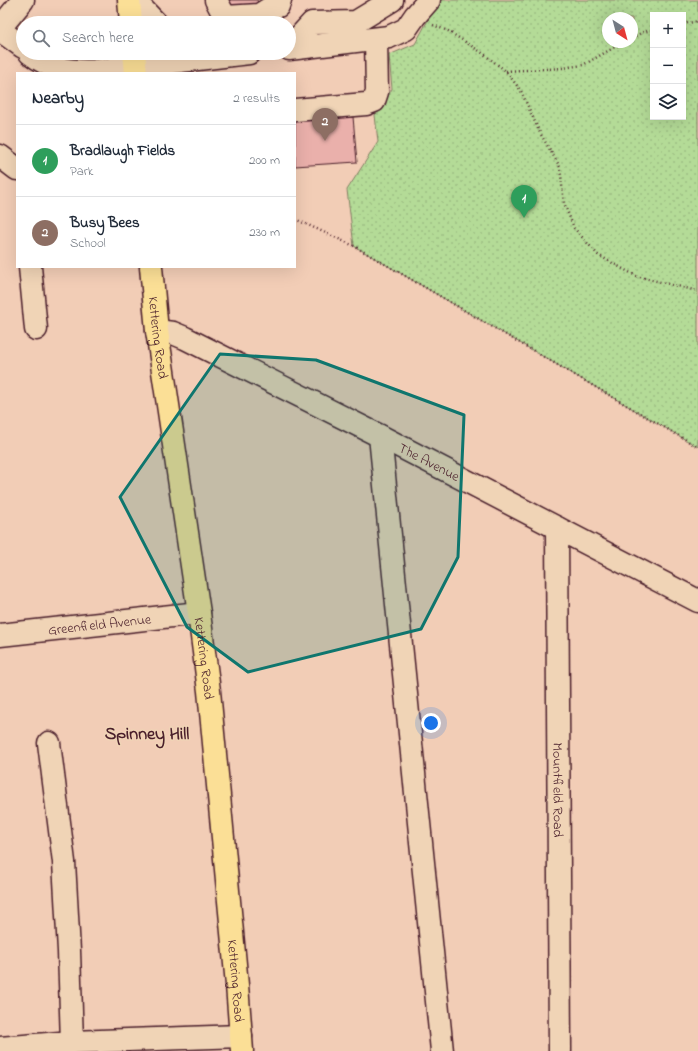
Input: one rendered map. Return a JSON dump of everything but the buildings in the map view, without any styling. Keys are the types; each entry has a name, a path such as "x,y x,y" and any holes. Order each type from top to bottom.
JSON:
{"main road":[{"path":"129,0 130,16"},
{"name":"Kettering Road","path":"151,268 157,331 209,691 223,828 241,1044"}],"street":[{"path":"16,42 0,29 23,0"},
{"path":"134,0 149,16"},
{"path":"216,0 224,16"},
{"path":"296,40 312,23 356,22 392,0"},
{"path":"296,47 389,37 406,29 416,8 429,0"},
{"path":"242,16 259,15 273,3"},
{"path":"296,110 366,104 374,101 376,92 376,39"},
{"path":"41,60 61,69 77,71 95,71 135,64 197,60"},
{"path":"0,156 16,168"},
{"path":"30,268 36,329"},
{"name":"The Avenue","path":"157,331 173,333 185,338 380,436 698,601"},
{"path":"380,436 442,1051"},
{"name":"Mountfield Road","path":"557,528 560,1051"},
{"name":"Greenfield Avenue","path":"0,635 199,614"},
{"path":"49,743 64,862 72,1042"},
{"path":"2,1049 72,1042 241,1044"}],"path":[{"path":"416,8 481,52 506,71 521,91 540,133 560,166 564,203 574,228 598,255 636,276 698,291"},
{"path":"686,23 698,21"},
{"path":"638,35 650,31"},
{"path":"506,71 563,68 583,65 613,48"},
{"path":"296,219 354,246 698,446"}],"highlighted area":[{"path":"220,354 316,360 464,415 458,557 421,629 248,672 187,627 120,497"}],"green space":[{"path":"439,0 698,0 698,447 354,246 347,190 378,142 375,115 392,89 389,55 415,44"}],"place":[{"name":"Busy Bees","path":"325,141"},
{"name":"Bradlaugh Fields","path":"524,218"}],"district":[{"name":"Spinney Hill","path":"147,733"}]}
